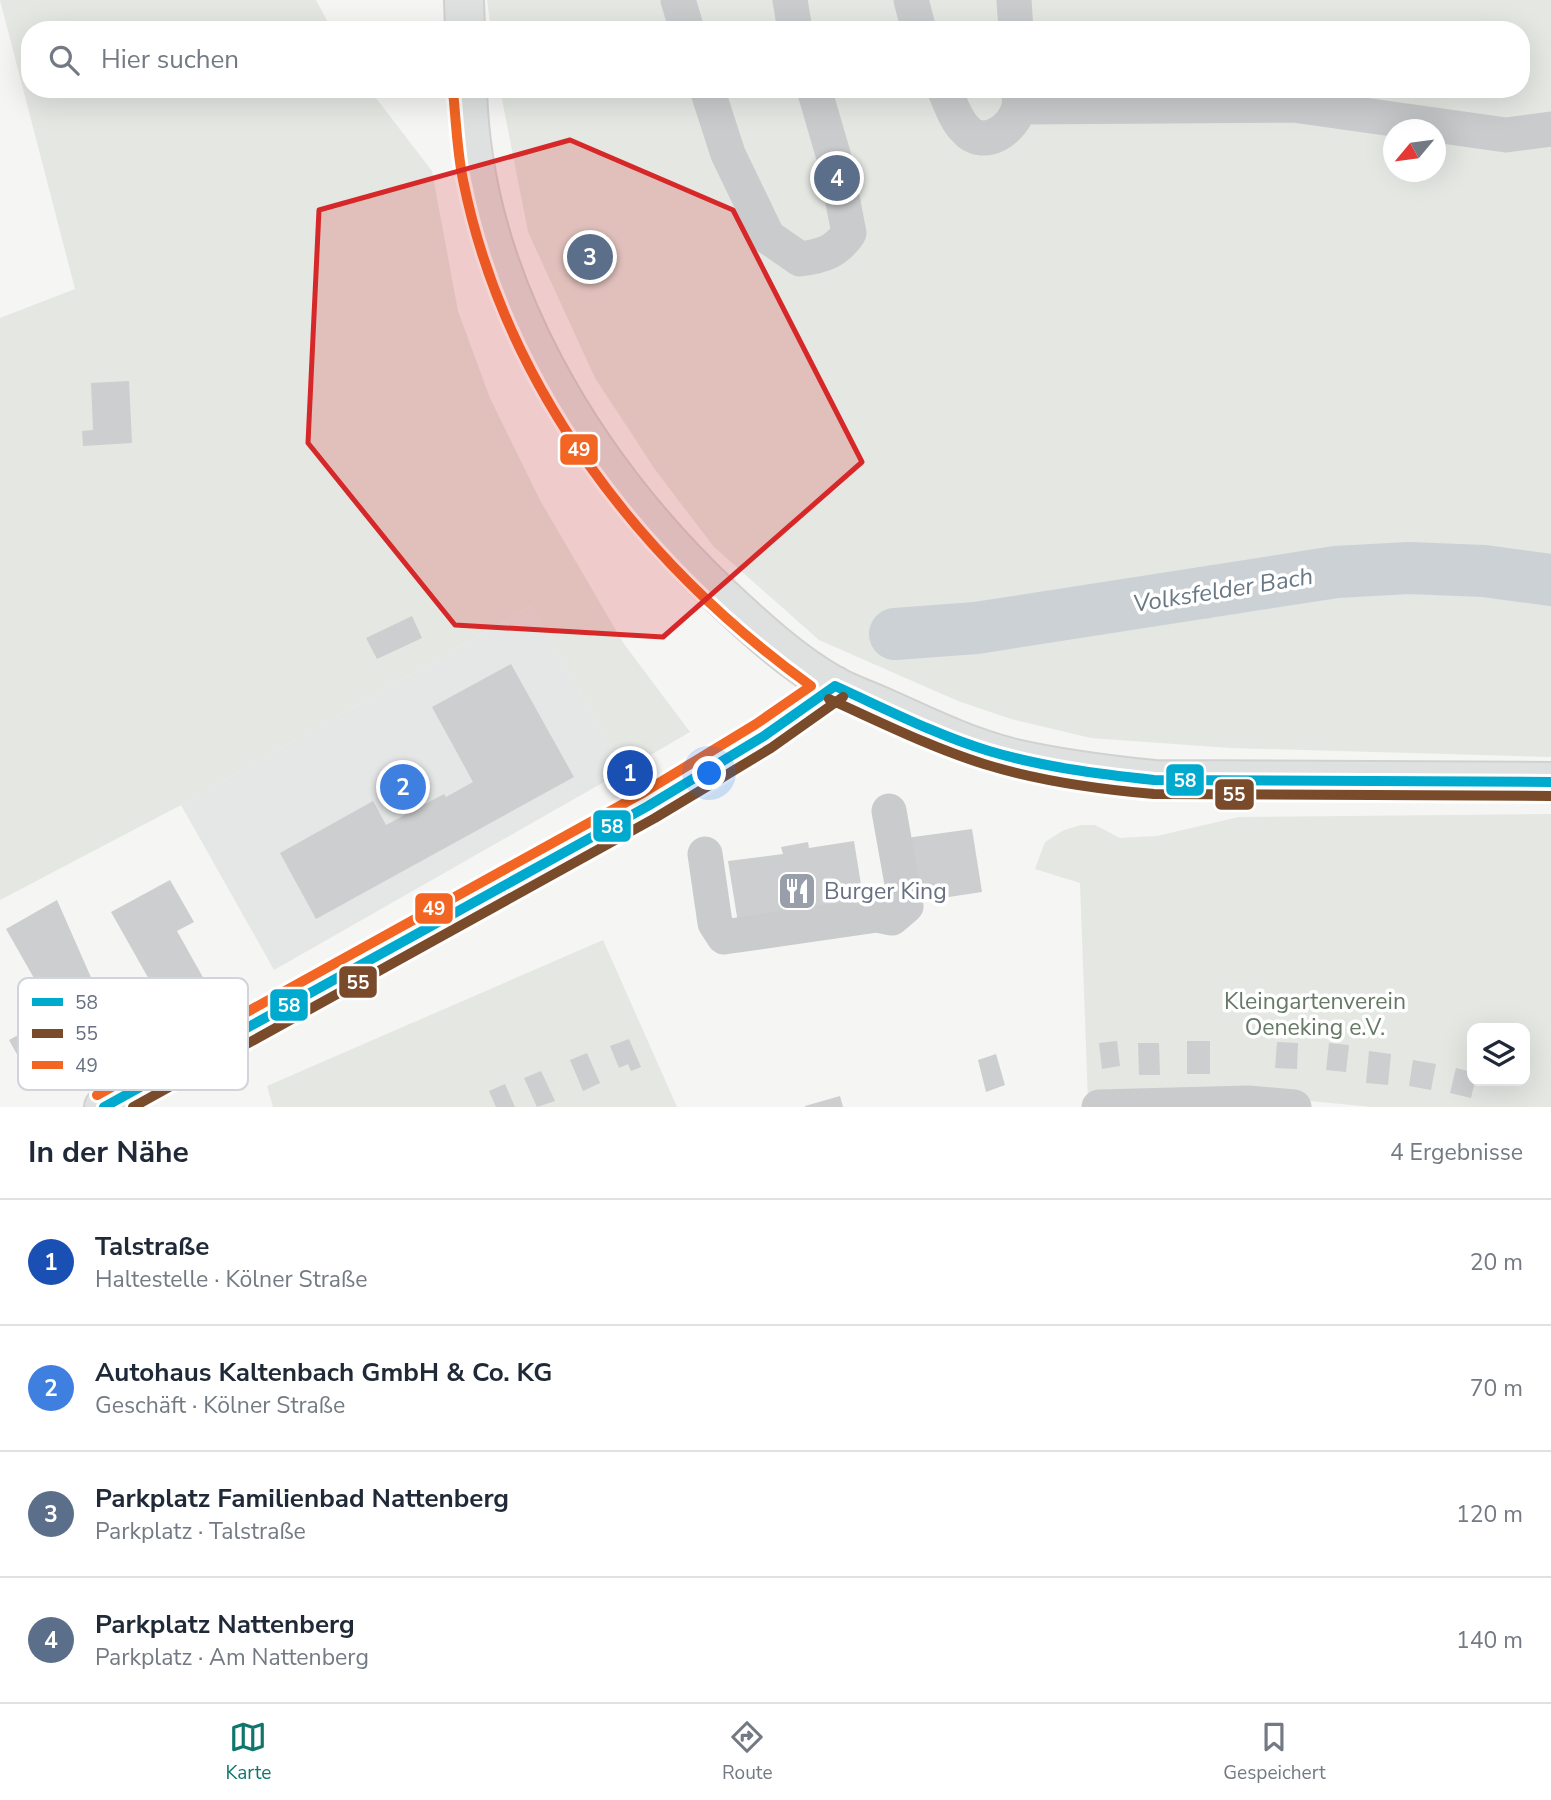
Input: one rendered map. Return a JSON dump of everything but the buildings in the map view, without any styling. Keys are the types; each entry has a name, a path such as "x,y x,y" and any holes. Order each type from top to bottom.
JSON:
{"main road":[{"path":"464,0 465,21"},
{"path":"468,98 475,167 503,275 573,420 609,472 696,572 785,654 835,686 911,720 997,753 1098,775 1154,780 1551,782"},
{"path":"248,1028 579,846 764,736 835,686"},
{"path":"104,1107 135,1090"}],"street":[{"path":"678,0 684,21"},
{"path":"790,0 794,21"},
{"path":"911,0 917,21"},
{"path":"1014,0 1015,21"},
{"path":"709,98 728,154 768,237 800,259 825,255 840,246 849,233 835,161 817,98"},
{"path":"948,98 965,131 981,138 996,137 1009,126 1019,98 1293,105 1506,135 1551,129"},
{"path":"705,854 715,923 724,937 877,915 892,918 906,906 889,811"},
{"path":"1099,1107 1248,1103 1294,1107"}],"highlighted area":[{"path":"570,140 733,210 862,462 663,637 455,625 308,443 319,210"}],"shaded area":[{"path":"531,606 625,770 274,970 181,805"}],"green space":[{"path":"0,0 316,0 327,21 21,21 21,81"},
{"path":"487,0 1551,0 1551,757 1230,748 1091,738 1011,719 958,701 819,640 714,547 656,471 595,378 528,232 502,98 1530,98 1530,21 490,21"},
{"path":"25,98 376,98 432,171 458,311 490,398 540,500 624,644 690,732 625,770 531,606 181,805 0,900 0,318 75,289"},
{"name":"Kleingartenverein Oeneking e.V.","path":"1551,814 1551,1107 1372,1107 1300,1100 1088,1101 1080,883 1035,869 1045,842 1064,830 1081,825 1095,825 1120,838 1157,836 1239,817"},
{"path":"603,940 677,1107 273,1107 267,1086"}],"waterway":[{"name":"Volksfelder Bach","path":"895,634 976,628 1336,572 1409,568 1484,571 1551,580"},
{"path":"1208,614 1252,584"}],"transit line":[{"name":"49","path":"248,1011 641,794 756,724 811,686 749,638 691,585 638,527 589,465 547,399 511,330 483,256 463,180 454,98"},
{"name":"58","path":"835,686 969,745 1050,766 1091,772 1154,780 1551,782"},
{"name":"58","path":"248,1027 648,806 764,736 835,686"},
{"name":"55","path":"248,1043 655,818 771,748 843,697"},
{"name":"55","path":"829,699 905,734 984,764 1047,780 1089,787 1154,794 1551,796"},
{"name":"49","path":"97,1095 106,1090"},
{"name":"58","path":"104,1107 135,1090"},
{"name":"55","path":"133,1107 164,1090"}],"place":[{"name":"Parkplatz Nattenberg","path":"837,178"},
{"name":"Parkplatz Familienbad Nattenberg","path":"590,257"},
{"name":"Talstraße","path":"630,773"},
{"name":"Autohaus Kaltenbach GmbH & Co. KG","path":"403,787"},
{"name":"Burger King","path":"797,891"}]}
